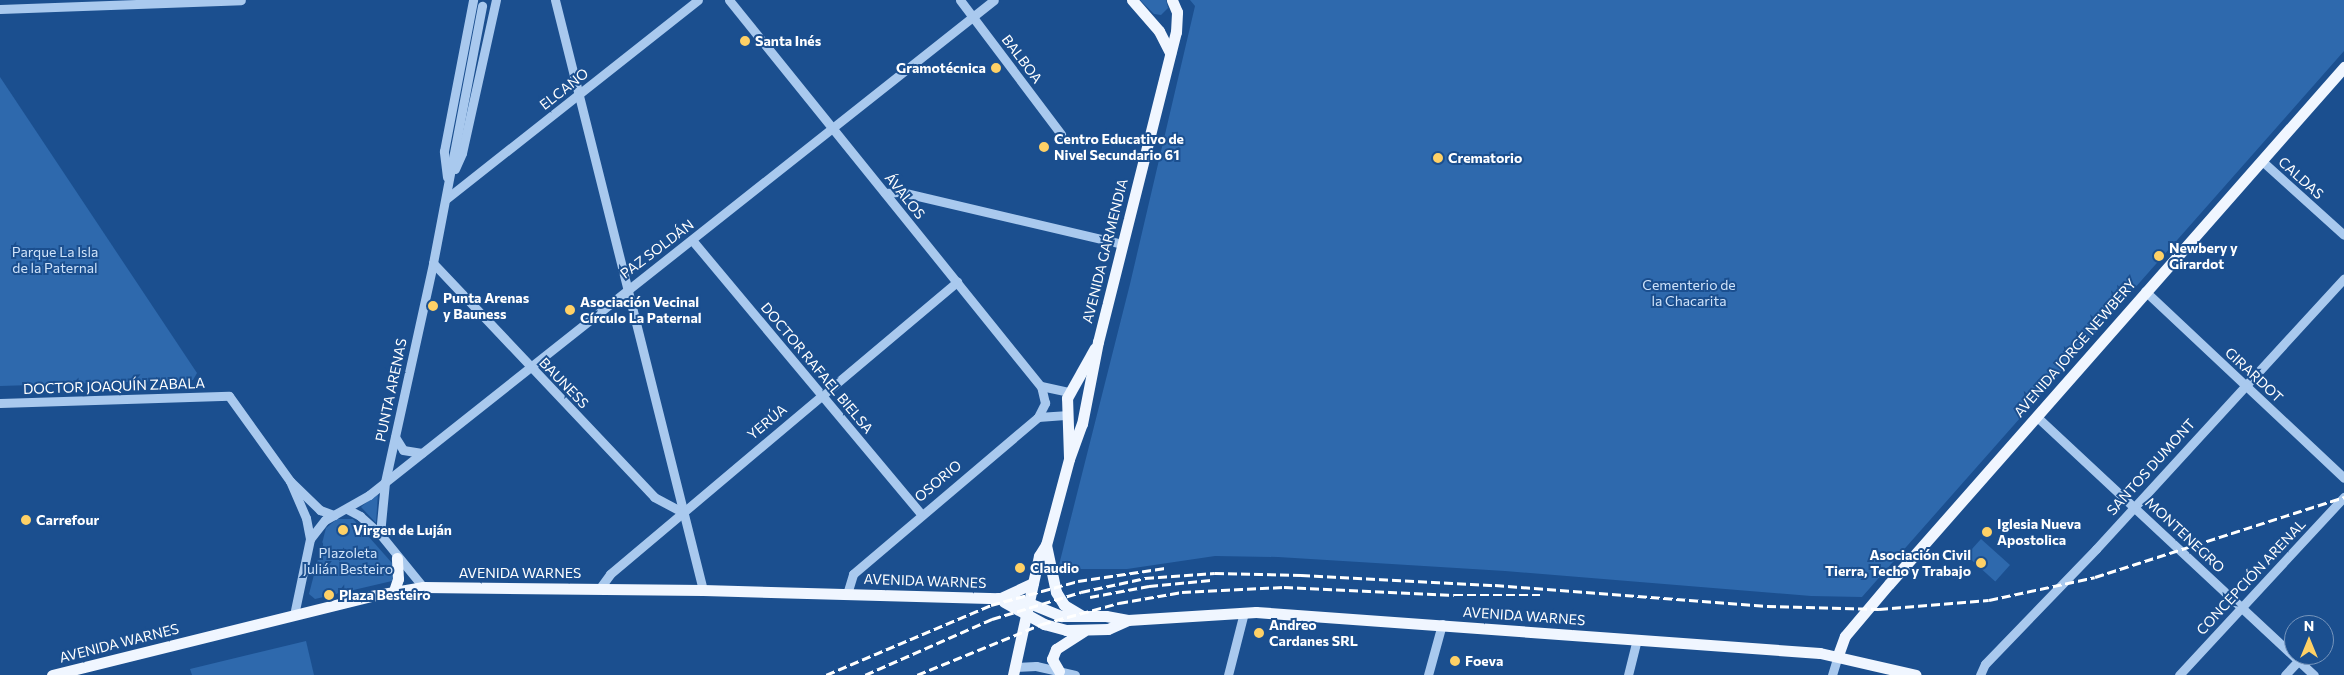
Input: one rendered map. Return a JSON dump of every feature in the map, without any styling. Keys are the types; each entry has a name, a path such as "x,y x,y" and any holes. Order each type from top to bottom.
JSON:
{"main road":[{"path":"1132,0 1156,26 1170,53"},
{"name":"AVENIDA GARMENDIA","path":"1014,671 1039,556 1046,545 1069,459 1085,412 1098,342 1178,23 1172,0"},
{"name":"AVENIDA JORGE NEWBERY","path":"1838,655 1845,636 2145,291 2344,68"},
{"name":"AVENIDA GARMENDIA","path":"1069,459 1065,415 1069,392 1098,342"},
{"path":"1069,392 1080,391 1088,399"},
{"path":"1065,415 1085,412"},
{"path":"1046,545 1056,592 1064,604 1082,616"},
{"path":"394,591 398,579 397,558"},
{"path":"998,598 1033,583"},
{"name":"AVENIDA WARNES","path":"52,675 394,591 423,587 600,588 998,598 1028,609 1061,616 1128,620 1244,612 1442,624 1838,655 1916,675"},
{"name":"AVENIDA WARNES","path":"1028,609 1054,628 1084,631 1108,629 1128,620"},
{"path":"1059,671 1052,659 1056,649 1084,631"}],"street":[{"path":"0,9 241,0"},
{"name":"PUNTA ARENAS","path":"448,185 444,151 473,0"},
{"name":"PUNTA ARENAS","path":"448,185 462,154 496,0"},
{"path":"555,0 626,290 703,590"},
{"name":"ELCANO","path":"446,199 698,0"},
{"name":"ÁVALOS","path":"729,0 1041,386"},
{"name":"BALBOA","path":"960,0 1061,134"},
{"name":"PAZ SOLDÁN","path":"310,539 319,524 347,509 385,482 994,0"},
{"name":"PUNTA ARENAS","path":"380,534 385,482 433,263 482,6"},
{"name":"CALDAS","path":"2262,161 2344,235"},
{"path":"885,194 901,192 1122,244"},
{"name":"DOCTOR RAFAEL BIELSA","path":"692,240 921,514"},
{"name":"BAUNESS","path":"433,263 530,368 654,497 682,512"},
{"name":"SANTOS DUMONT","path":"1980,675 1985,664 2134,506 2344,278"},
{"name":"YERÚA","path":"600,588 610,574 682,512 957,282"},
{"name":"GIRARDOT","path":"2145,291 2344,478"},
{"path":"1065,415 1038,417 1044,403 1041,386 1069,392"},
{"name":"DOCTOR JOAQUÍN ZABALA","path":"0,403 229,396 290,481"},
{"name":"MONTENEGRO","path":"2036,416 2284,648"},
{"name":"OSORIO","path":"847,594 853,574 921,514 1038,417"},
{"path":"395,436 403,450 422,453"},
{"path":"290,481 320,510 334,515"},
{"path":"290,481 306,518 310,539 294,615"},
{"name":"CONCEPCIÓN ARENAL","path":"2179,675 2344,497"},
{"path":"347,509 360,516 380,534 397,558 423,587"},
{"path":"1228,675 1244,612"},
{"path":"1428,675 1442,624"},
{"path":"1628,675 1638,639"},
{"path":"1832,675 1838,655"},
{"path":"2285,675 2294,665"},
{"name":"MONTENEGRO","path":"2303,665 2314,675"},
{"path":"1014,671 1036,666 1075,675"}],"green space":[{"path":"1140,0 1166,0 1168,8 1161,15 1154,14"},
{"name":"Cementerio de la Chacarita","path":"1190,0 2344,0 2344,51 1862,597 1811,596 1505,571 1278,557 1215,556 1127,569 1058,569 1130,284 1195,6"},
{"name":"Parque La Isla de la Paternal","path":"0,77 197,373 193,380 0,386"},
{"path":"378,493 376,523 361,507"},
{"name":"Plazoleta Julián Besteiro","path":"337,519 353,519 392,563 394,573 392,581 315,599 309,594 326,528"},
{"path":"1981,539 2010,565 1995,581 1966,555"},
{"path":"306,641 314,675 192,675 190,669"}],"railway":[{"path":"865,675 992,619 1081,592 1145,578 1215,573 1301,575 1495,585 1767,606 1879,609 1989,600 2095,577 2344,497"},
{"path":"826,675 991,605 1078,581 1165,568"},
{"path":"1090,597 1149,586 1211,580"},
{"path":"917,675 1042,624 1119,603 1182,592 1284,587 1454,595 1540,595"}],"place":[{"name":"Santa Inés","path":"745,41"},
{"name":"Gramotécnica","path":"996,68"},
{"name":"Centro Educativo de Nivel Secundario 61","path":"1044,147"},
{"name":"Crematorio","path":"1438,158"},
{"name":"Newbery y Girardot","path":"2159,256"},
{"name":"Punta Arenas y Bauness","path":"433,306"},
{"name":"Asociación Vecinal Círculo La Paternal","path":"570,310"},
{"name":"Carrefour","path":"26,520"},
{"name":"Virgen de Luján","path":"343,530"},
{"name":"Iglesia Nueva Apostolica","path":"1987,532"},
{"name":"Asociación Civil Tierra, Techo y Trabajo","path":"1981,563"},
{"name":"Claudio","path":"1020,568"},
{"name":"Plaza Besteiro","path":"329,595"},
{"name":"Andreo Cardanes SRL","path":"1259,633"},
{"name":"Foeva","path":"1455,661"}]}
